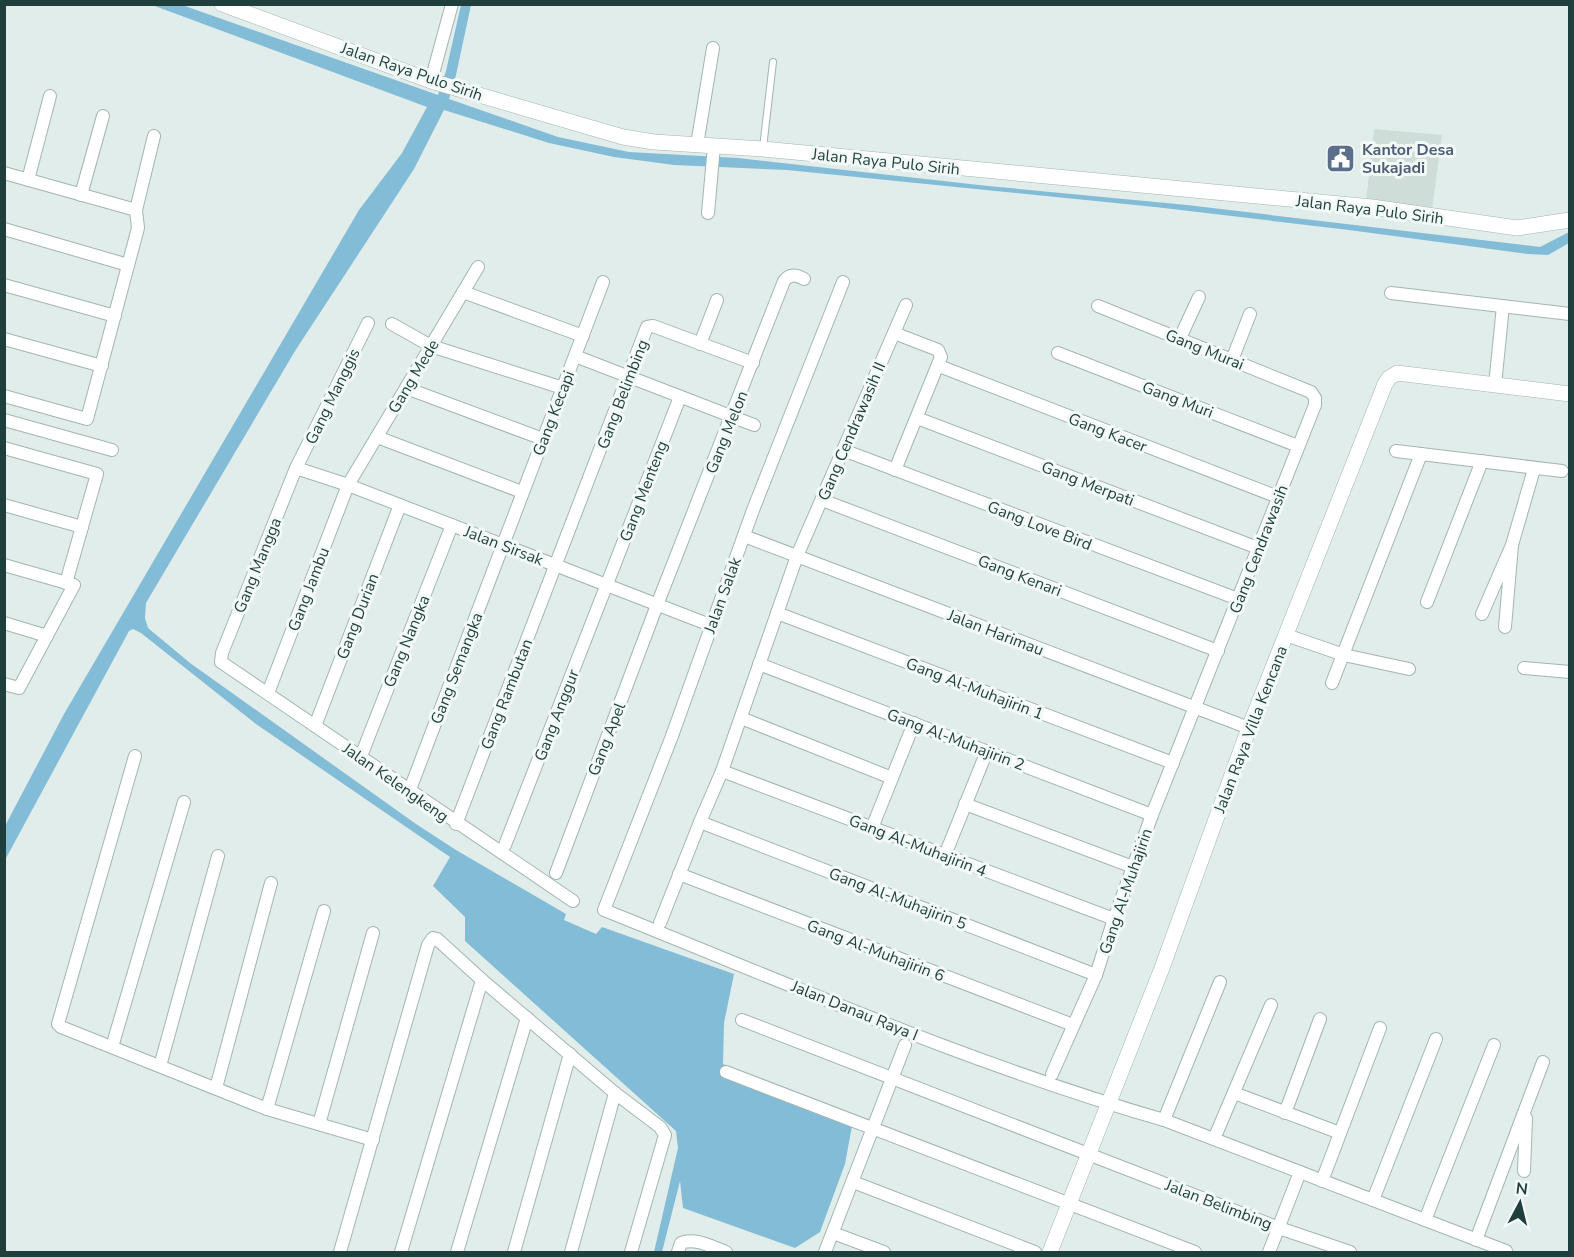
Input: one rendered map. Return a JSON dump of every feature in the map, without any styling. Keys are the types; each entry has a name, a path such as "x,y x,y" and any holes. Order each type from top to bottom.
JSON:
{"street":[{"name":"Jalan Raya Pulo Sirih","path":"222,4 242,8 435,82 623,137 654,142 714,148 763,149 1372,207 1517,228 1569,220"},
{"path":"435,82 452,4"},
{"path":"697,145 713,48"},
{"path":"28,180 50,96"},
{"path":"81,195 103,116"},
{"path":"4,396 87,419 138,228 136,210 154,136"},
{"path":"708,213 714,148"},
{"path":"4,173 136,210"},
{"path":"4,229 128,265"},
{"name":"Gang Mede","path":"348,485 478,267"},
{"name":"Gang Melon","path":"657,605 784,281 791,275 804,279"},
{"name":"Gang Kecapi","path":"502,545 603,282"},
{"name":"Jalan Salak","path":"604,910 672,736 710,625 843,282"},
{"path":"4,285 115,316"},
{"path":"463,292 582,336"},
{"path":"1391,293 1569,314"},
{"path":"1180,338 1199,297"},
{"path":"700,344 717,300"},
{"name":"Gang Cendrawasih II","path":"660,923 723,771 797,556 906,306"},
{"name":"Gang Murai","path":"1098,306 1311,392"},
{"path":"1495,385 1503,306"},
{"path":"1232,360 1250,314"},
{"name":"Gang Manggis","path":"296,468 368,323"},
{"path":"392,324 431,346 562,388"},
{"name":"Gang Belimbing","path":"555,565 647,327 653,326 753,363"},
{"path":"894,333 938,350 941,357 895,470"},
{"path":"4,339 102,366"},
{"name":"Gang Muri","path":"1058,353 1298,446"},
{"path":"575,356 754,425"},
{"name":"Gang Kacer","path":"939,366 1278,497"},
{"name":"Jalan Raya Villa Kencana","path":"1050,1252 1162,968 1249,728 1389,378 1397,373 1569,393"},
{"path":"406,388 543,439"},
{"name":"Gang Cendrawasih","path":"1196,707 1315,405 1315,398 1311,392"},
{"name":"Gang Menteng","path":"606,585 680,397"},
{"name":"Gang Merpati","path":"917,418 1258,548"},
{"path":"4,420 112,450"},
{"path":"377,437 522,492"},
{"path":"4,448 97,474 66,583"},
{"name":"Gang Love Bird","path":"843,450 1238,599"},
{"path":"1396,451 1562,471"},
{"path":"1332,683 1421,454"},
{"path":"1427,602 1482,461"},
{"name":"Jalan Sirsak","path":"296,468 348,485 710,625"},
{"name":"Gang Mangga","path":"221,662 222,653 296,468"},
{"path":"1482,614 1512,545 1534,469"},
{"name":"Gang Jambu","path":"268,693 348,485"},
{"name":"Gang Kenari","path":"822,500 1218,651"},
{"path":"4,505 82,527"},
{"name":"Gang Durian","path":"315,726 400,505"},
{"name":"Gang Nangka","path":"361,756 452,525"},
{"name":"Jalan Harimau","path":"744,536 1249,728"},
{"name":"Gang Semangka","path":"409,792 502,545"},
{"path":"1504,627 1512,545"},
{"path":"4,565 74,585 19,688 4,684"},
{"name":"Gang Rambutan","path":"456,824 555,565"},
{"name":"Gang Anggur","path":"505,845 606,585"},
{"name":"Gang Apel","path":"556,873 657,605"},
{"name":"Gang Al-Muhajirin 1","path":"777,613 1173,763"},
{"path":"4,623 47,636"},
{"path":"1286,635 1344,655 1408,669"},
{"name":"Jalan Kelengkeng","path":"221,662 573,902"},
{"name":"Gang Al-Muhajirin 2","path":"759,664 1152,815"},
{"path":"1524,668 1569,672"},
{"name":"Gang Al-Muhajirin","path":"1052,1074 1096,975 1152,815 1196,707"},
{"path":"741,718 892,778"},
{"path":"872,828 914,723"},
{"path":"945,855 987,751"},
{"path":"135,756 58,1021 61,1027 267,1109 373,1140"},
{"name":"Gang Al-Muhajirin 4","path":"723,771 1114,919"},
{"path":"112,1047 184,802"},
{"path":"965,804 1133,867"},
{"name":"Gang Al-Muhajirin 5","path":"700,822 1096,975"},
{"path":"160,1066 218,856"},
{"name":"Gang Al-Muhajirin 6","path":"679,874 1072,1025"},
{"path":"216,1088 271,883"},
{"name":"Jalan Danau Raya I","path":"604,910 909,1032 1108,1104 1164,1120 1506,1252"},
{"path":"267,1109 324,911"},
{"path":"319,1124 373,933"},
{"path":"340,1252 430,941 433,938 437,939 615,1093 660,1127 665,1135 631,1252"},
{"path":"401,1252 482,980"},
{"path":"1164,1120 1220,982"},
{"path":"1214,1139 1271,1005"},
{"path":"457,1252 527,1018"},
{"path":"1285,1113 1320,1019"},
{"name":"Jalan Belimbing","path":"742,1020 1279,1227 1350,1252"},
{"path":"1322,1181 1380,1028"},
{"path":"1373,1200 1436,1039"},
{"path":"825,1252 905,1045"},
{"path":"1425,1220 1494,1045"},
{"path":"514,1252 570,1054"},
{"path":"1476,1240 1543,1062"},
{"path":"726,1072 1195,1252"},
{"path":"571,1252 615,1093"},
{"path":"1234,1093 1340,1134"},
{"path":"1524,1171 1526,1106"},
{"path":"1269,1252 1300,1172"},
{"path":"853,1182 1035,1252"},
{"path":"833,1233 884,1252"},
{"path":"678,1252 681,1243 687,1240 726,1252"}],"lane":[{"path":"763,149 773,62"}],"shaded area":[{"path":"1374,129 1442,135 1432,210 1366,201"}],"water":[{"path":"152,5 182,5 438,95 446,71 461,5 471,5 449,99 558,137 629,152 738,158 988,186 1187,205 1540,247 1569,232 1569,243 1548,255 1528,254 1155,207 787,170 674,165 614,157 549,143 444,110 414,169 295,351 146,603 145,618 148,628 190,663 416,824 566,914 564,920 596,934 602,927 734,974 724,1023 723,1064 842,1114 852,1126 845,1164 820,1232 795,1248 683,1208 680,1181 662,1252 654,1252 678,1148 676,1131 465,941 465,917 433,886 450,857 256,724 141,633 133,629 129,631 5,860 5,826 64,714 359,210 402,153 427,107"}],"place":[{"name":"Kantor Desa Sukajadi","path":"1341,158"}]}
